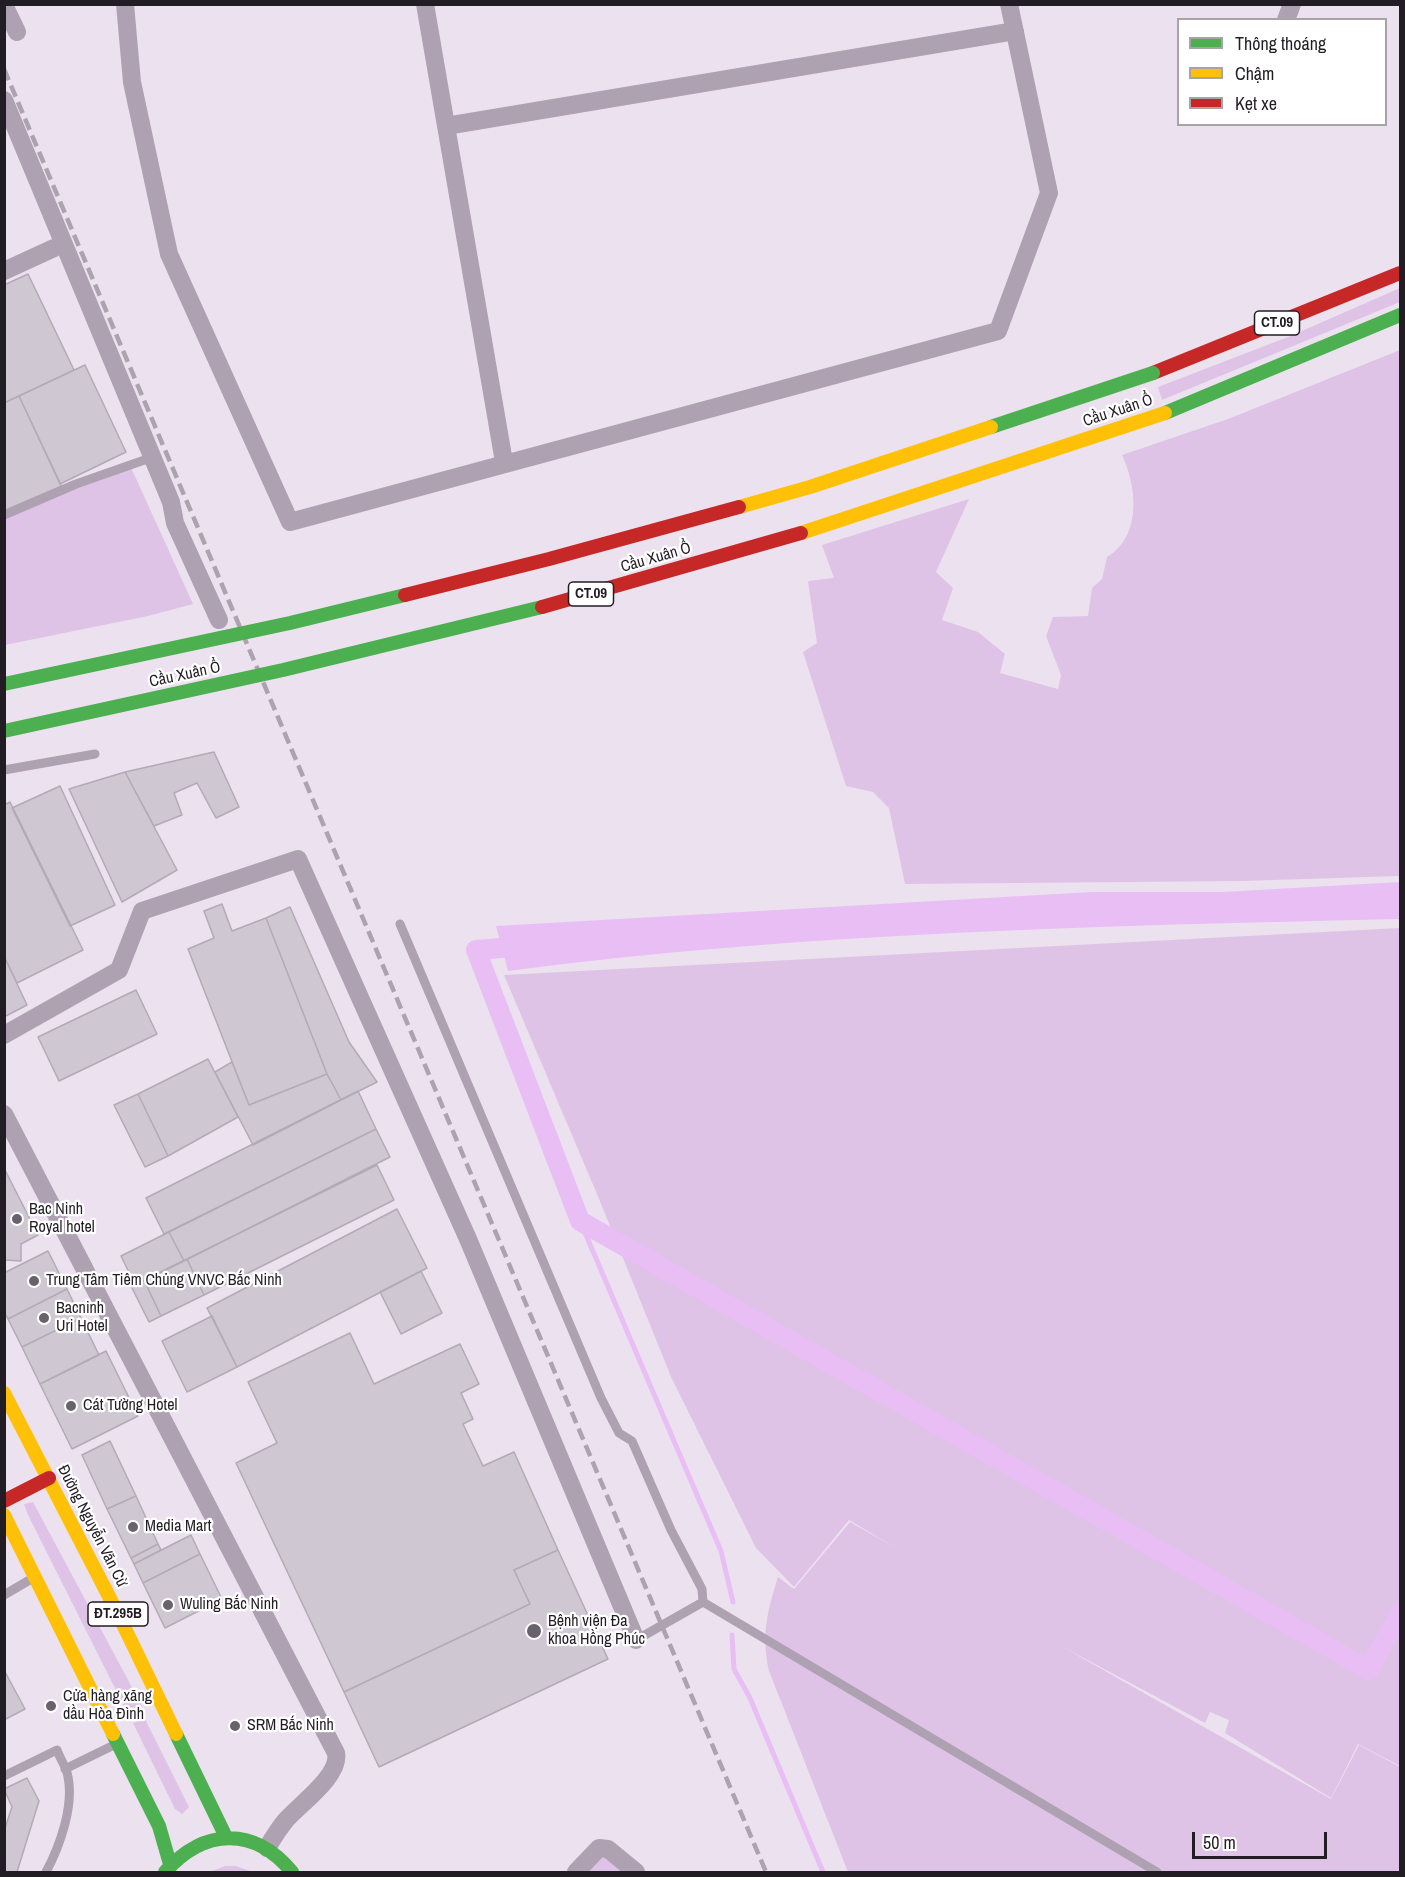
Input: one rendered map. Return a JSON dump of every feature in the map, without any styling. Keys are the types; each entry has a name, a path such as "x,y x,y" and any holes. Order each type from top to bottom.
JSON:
{"main road":[{"name":"Cầu Xuân Ổ","path":"4,684 290,623 549,559 810,487 1153,373 1401,273"},
{"name":"Cầu Xuân Ổ","path":"4,731 211,687 569,600 819,528 1165,413 1401,315"},
{"name":"Đường Nguyễn Văn Cừ","path":"4,1393 116,1610 226,1837"},
{"path":"4,1501 49,1478"},
{"path":"4,1515 159,1826 168,1868 195,1845 226,1837 248,1839 267,1848 292,1872"}],"street":[{"path":"125,4 132,82 169,254 290,522 504,462 998,331 1049,193 1009,4"},
{"path":"425,4 504,462"},
{"path":"4,5 17,32"},
{"path":"446,126 1015,32"},
{"path":"4,100 171,502 175,522 219,620"},
{"path":"4,272 54,248"},
{"path":"4,1035 119,970 142,911 298,859 468,1239 636,1640"},
{"path":"4,1114 336,1753 337,1758 331,1774 285,1820 267,1848"},
{"path":"576,1872 599,1848 608,1849 636,1872"}],"lane":[{"path":"4,515 76,484 153,458"},
{"path":"4,770 95,754"},
{"path":"400,924 601,1398 619,1433 632,1441 671,1530 702,1590 703,1602"},
{"path":"4,1595 35,1577"},
{"path":"636,1640 703,1602"},
{"path":"703,1602 1157,1872"},
{"path":"65,1769 118,1744"},
{"path":"4,1776 57,1750 68,1776 68,1803 61,1836 46,1872"}],"shaded area":[{"path":"1400,288 1400,302 1162,400 1158,387 1288,337"},
{"path":"1400,350 1400,876 1242,881 905,884 889,808 873,792 846,786 803,652 817,643 808,581 834,578 822,545 969,499 936,572 953,588 942,620 978,632 1005,654 1000,673 1058,689 1061,675 1046,636 1053,617 1088,616 1092,588 1102,579 1107,557 1126,537 1131,524 1133,496 1131,481 1122,455 1228,419"},
{"path":"129,463 193,604 148,616 5,645 4,514"},
{"path":"1400,882 1400,919 1065,928 842,939 730,947 508,971 496,926 1092,892 1222,892"},
{"path":"1400,928 1400,1766 1358,1744 1331,1798 1225,1733 1229,1720 1210,1712 1205,1723 1061,1646 1331,1799 1359,1745 1400,1767 1400,1872 848,1872 769,1671 765,1646 766,1624 778,1577 794,1589 850,1522 896,1548 849,1520 794,1587 756,1548 672,1379 504,975"},
{"path":"33,1502 142,1706 128,1714 28,1515 24,1504"},
{"path":"145,1719 189,1807 182,1814 175,1809 133,1723"},
{"path":"606,1855 628,1872 582,1872"},
{"path":"225,1866 236,1866 253,1872 210,1872"}],"building":[{"path":"28,274 74,370 4,403 4,285"},
{"path":"85,365 126,452 60,484 19,396"},
{"path":"19,396 62,487 4,514 4,403"},
{"path":"214,752 239,807 216,818 197,783 174,793 182,815 154,826 125,772"},
{"path":"125,772 177,870 122,902 69,789"},
{"path":"60,786 115,905 70,926 12,808"},
{"path":"10,802 83,950 17,983 4,956 4,805"},
{"path":"222,904 232,931 266,918 327,1074 249,1105 188,949 214,938 204,911"},
{"path":"290,907 349,1042 377,1082 341,1100 327,1074 266,918"},
{"path":"4,956 27,1005 4,1017"},
{"path":"136,990 157,1034 59,1081 38,1037"},
{"path":"208,1059 238,1117 168,1156 138,1094"},
{"path":"232,1062 249,1105 327,1074 341,1100 253,1145 215,1072"},
{"path":"358,1091 376,1129 164,1234 146,1198"},
{"path":"138,1094 168,1156 145,1167 114,1105"},
{"path":"376,1129 390,1157 184,1261 169,1232"},
{"path":"377,1165 394,1200 204,1295 187,1259"},
{"name":"Bac Ninh Royal hotel","path":"4,1168 38,1235 21,1244 21,1261 4,1260"},
{"path":"397,1209 427,1268 237,1367 207,1308"},
{"path":"169,1232 184,1261 135,1285 121,1256"},
{"name":"Trung Tâm Tiêm Chủng VNVC Bắc Ninh","path":"48,1251 67,1289 8,1319 4,1312 4,1273"},
{"path":"187,1259 204,1295 161,1316 144,1280"},
{"path":"421,1271 442,1313 401,1334 380,1292"},
{"path":"144,1280 161,1316 149,1322 131,1286"},
{"name":"Bacninh Uri Hotel","path":"67,1289 81,1318 22,1347 8,1319"},
{"path":"212,1316 237,1367 187,1392 162,1341"},
{"path":"81,1318 99,1355 40,1384 22,1347"},
{"path":"350,1333 374,1384 460,1344 479,1384 461,1393 473,1419 463,1424 483,1466 514,1452 558,1550 514,1570 530,1604 344,1692 236,1463 277,1443 248,1382"},
{"path":"106,1351 138,1416 72,1449 40,1384"},
{"path":"110,1441 136,1496 107,1509 82,1455"},
{"path":"136,1496 158,1544 131,1558 107,1509"},
{"path":"191,1535 200,1554 143,1583 134,1564"},
{"path":"158,1544 161,1550 134,1564 131,1558"},
{"name":"Bệnh viện Đa khoa Hồng Phúc","path":"558,1550 608,1659 379,1767 344,1692 530,1604 514,1570"},
{"path":"200,1554 222,1599 165,1628 143,1583"},
{"path":"4,1670 25,1709 4,1720"},
{"path":"27,1778 39,1801 17,1872 4,1872 4,1831 12,1807 4,1789"}],"waterway":[{"path":"527,946 476,950 580,1221 1369,1670 1400,1613"},
{"path":"580,1221 721,1551 733,1602"},
{"path":"732,1635 734,1669 750,1698 823,1872"}],"railway":[{"path":"4,69 766,1872"}],"traffic: fast":[{"path":"1165,413 1400,315"},
{"path":"991,427 1153,373"},
{"path":"4,684 290,623 405,595"},
{"path":"4,731 283,670 542,607"},
{"path":"113,1734 159,1826 170,1864"},
{"path":"176,1734 226,1837"},
{"path":"165,1872 180,1857 196,1847 229,1838 245,1840 262,1846 292,1872"}],"traffic: slow":[{"path":"801,533 1165,413"},
{"path":"739,507 810,487 991,427"},
{"path":"4,1393 116,1610 176,1734"},
{"path":"4,1515 113,1734"}],"traffic: jam":[{"path":"1153,373 1400,273"},
{"path":"405,595 549,559 739,507"},
{"path":"542,607 801,533"},
{"path":"4,1501 49,1478"}],"place":[{"name":"Bac Ninh Royal hotel","path":"17,1219"},
{"name":"Trung Tâm Tiêm Chủng VNVC Bắc Ninh","path":"34,1281"},
{"name":"Bacninh Uri Hotel","path":"44,1318"},
{"name":"Cát Tường Hotel","path":"71,1406"},
{"name":"Media Mart","path":"133,1527"},
{"name":"Wuling Bắc Ninh","path":"168,1605"},
{"name":"Bệnh viện Đa khoa Hồng Phúc","path":"534,1631"},
{"name":"Cửa hàng xăng dầu Hòa Đình","path":"51,1706"},
{"name":"SRM Bắc Ninh","path":"235,1726"}]}
